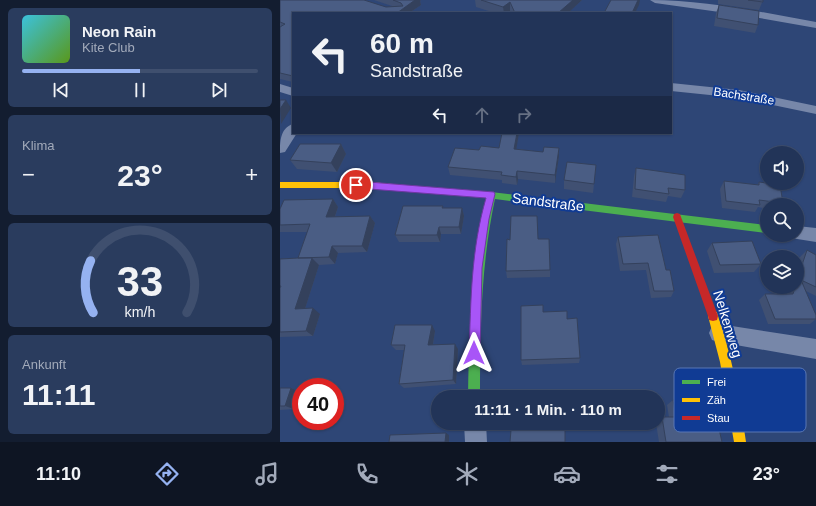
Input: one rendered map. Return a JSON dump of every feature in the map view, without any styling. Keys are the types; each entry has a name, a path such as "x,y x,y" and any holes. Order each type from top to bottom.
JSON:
{"street":[{"path":"655,0 748,13 816,26"},
{"name":"Bachstraße","path":"672,87 739,94 816,110"},
{"path":"280,88 292,92"},
{"path":"280,148 292,130"},
{"name":"Sandstraße","path":"280,186 372,185 491,194 760,228"},
{"path":"474,390 474,323 477,268 484,219 491,194"},
{"name":"Nelkenweg","path":"677,217 719,333 727,368"},
{"path":"804,234 816,235"},
{"path":"719,333 816,349"},
{"path":"475,430 476,442"},
{"name":"Nelkenweg","path":"739,432 740,442"}],"building":[{"path":"280,0 364,0 386,7 403,6 401,3 393,0 415,0 398,12 292,12 292,76 280,73 280,27 285,24 280,22"},
{"path":"481,0 573,0 559,12 515,12 510,2 503,7"},
{"path":"611,0 638,0 632,12 605,12"},
{"path":"748,0 763,0 763,2"},
{"path":"719,5 759,11 758,25 717,18"},
{"path":"280,100 286,100 280,109"},
{"path":"502,134 517,134 514,149 543,152 544,147 559,148 555,175 517,171 516,177 501,175 502,172 448,167 455,148 479,150 481,146 499,148"},
{"path":"300,144 341,144 331,163 290,160"},
{"path":"567,162 596,165 594,184 564,180"},
{"path":"636,168 685,175 685,190 668,188 669,194 635,189"},
{"path":"724,181 759,185 760,182 760,190 781,190 782,198 760,198 760,205 726,201"},
{"path":"333,199 326,217 370,216 362,246 332,246 329,257 298,258 310,224 280,225 280,209 284,200"},
{"path":"403,206 443,206 442,208 462,208 459,227 439,227 437,235 395,235"},
{"path":"511,216 537,216 538,239 549,239 550,270 506,271 507,239 510,240"},
{"path":"658,235 666,270 670,270 674,291 654,291 648,263 623,264 618,237"},
{"path":"752,241 760,264 720,265 712,243"},
{"path":"807,250 816,255 816,287 804,281 804,259"},
{"path":"312,258 295,309 313,308 306,331 280,332 280,259"},
{"path":"804,287 816,315 816,319 775,319 765,294 804,294"},
{"path":"543,305 543,312 567,311 567,319 577,318 580,358 521,360 521,306"},
{"path":"395,325 432,325 428,345 455,344 453,380 399,384 405,345 391,345"},
{"path":"280,388 291,388 285,406 280,406"},
{"path":"665,417 674,417 674,432 720,432 722,442 666,442 664,430"},
{"path":"511,430 565,430 565,442 510,442"},
{"path":"446,433 445,442 389,442 390,435"}],"traffic: fast":[{"path":"403,188 491,195 760,228"},
{"path":"474,390 476,296 482,245 491,195"}],"traffic: slow":[{"path":"280,185 371,185 403,188"},
{"path":"713,316 727,368"},
{"path":"739,432 740,442"}],"traffic: jam":[{"path":"677,217 713,316"}],"route":[{"path":"356,185 491,194 484,219 477,268 474,353"}]}
